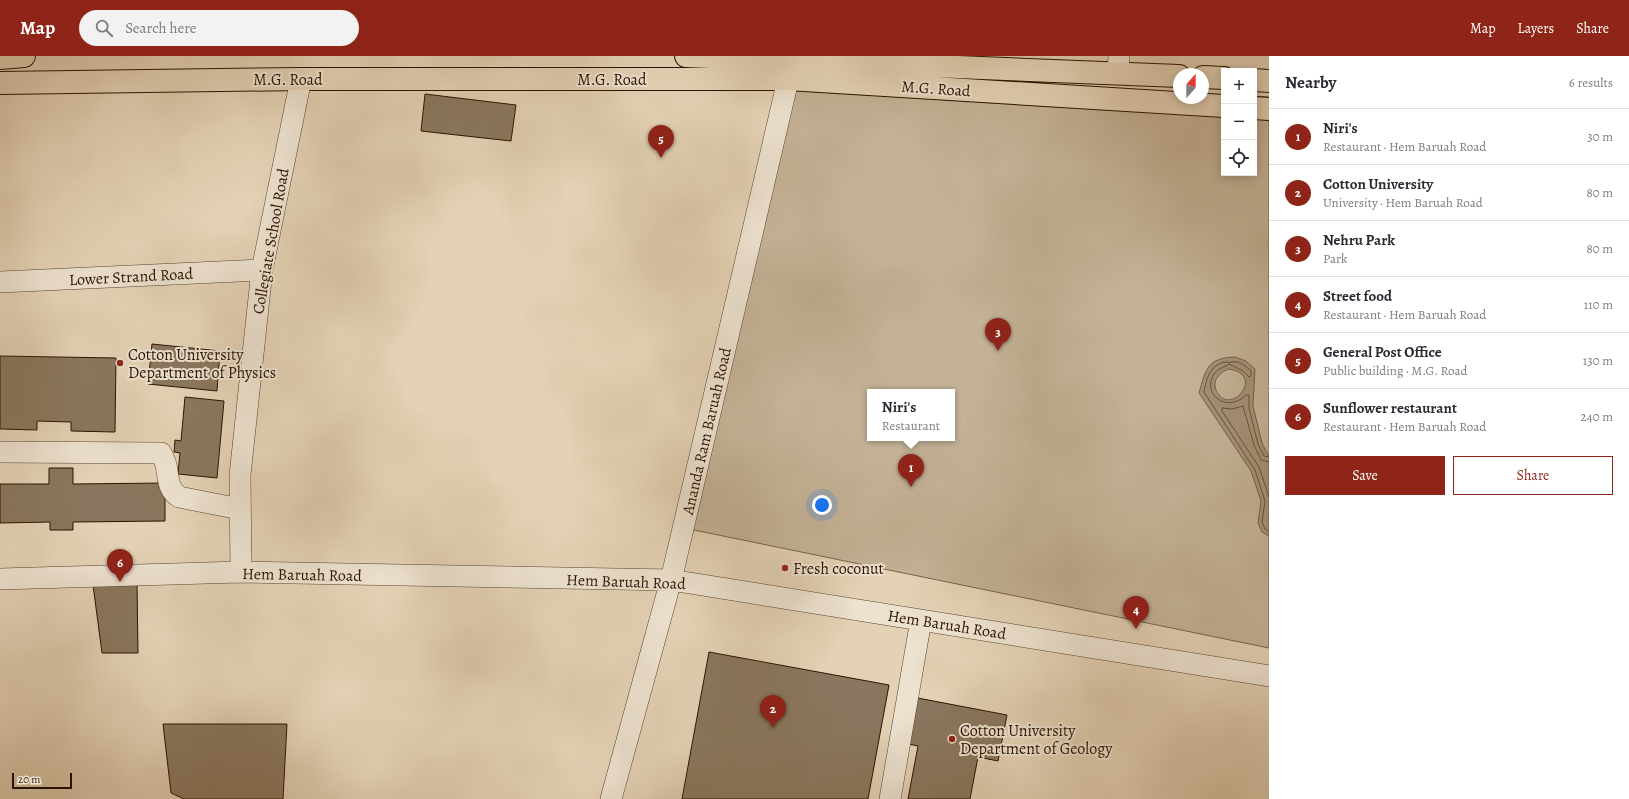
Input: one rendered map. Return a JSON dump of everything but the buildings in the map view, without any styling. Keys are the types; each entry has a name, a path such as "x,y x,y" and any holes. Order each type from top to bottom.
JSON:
{"main road":[{"path":"0,58 24,56"},
{"path":"686,56 788,65 1118,65 1173,75"},
{"name":"M.G. Road","path":"0,83 301,79 788,65 1221,106"},
{"path":"1209,77 1221,78"},
{"path":"1257,80 1269,81"},
{"path":"1257,108 1269,109"}],"street":[{"name":"Ananda Ram Baruah Road","path":"611,799 671,580 788,65"},
{"name":"Collegiate School Road","path":"241,572 240,475 262,270 301,79"},
{"name":"Lower Strand Road","path":"0,282 262,270"},
{"path":"0,452 161,453 166,465 166,477 173,492 179,497 240,509"},
{"name":"Hem Baruah Road","path":"0,579 241,572 671,580 1269,676"},
{"path":"890,799 921,620"}],"shaded area":[{"path":"788,79 1173,93 1173,104 1209,104 1209,94 1221,95 1221,176 1257,176 1257,96 1269,97 1269,648 689,529"}],"water":[{"path":"1235,357 1246,361 1255,369 1253,406 1262,443 1269,457 1269,536 1262,532 1258,523 1261,501 1251,471 1199,393 1209,366 1226,358","holes":["1229,369 1240,373 1245,379 1245,386 1242,393 1236,398 1229,400 1222,398 1215,386 1218,377"]}],"place":[{"name":"General Post Office","path":"661,158"},
{"name":"Nehru Park","path":"998,351"},
{"name":"Cotton University Department of Physics","path":"120,363"},
{"name":"Niri's","path":"911,487"},
{"name":"Fresh coconut","path":"785,568"},
{"name":"Sunflower restaurant","path":"120,582"},
{"name":"Street food","path":"1136,629"},
{"name":"Cotton University","path":"773,728"},
{"name":"Cotton University Department of Geology","path":"952,739"}]}
